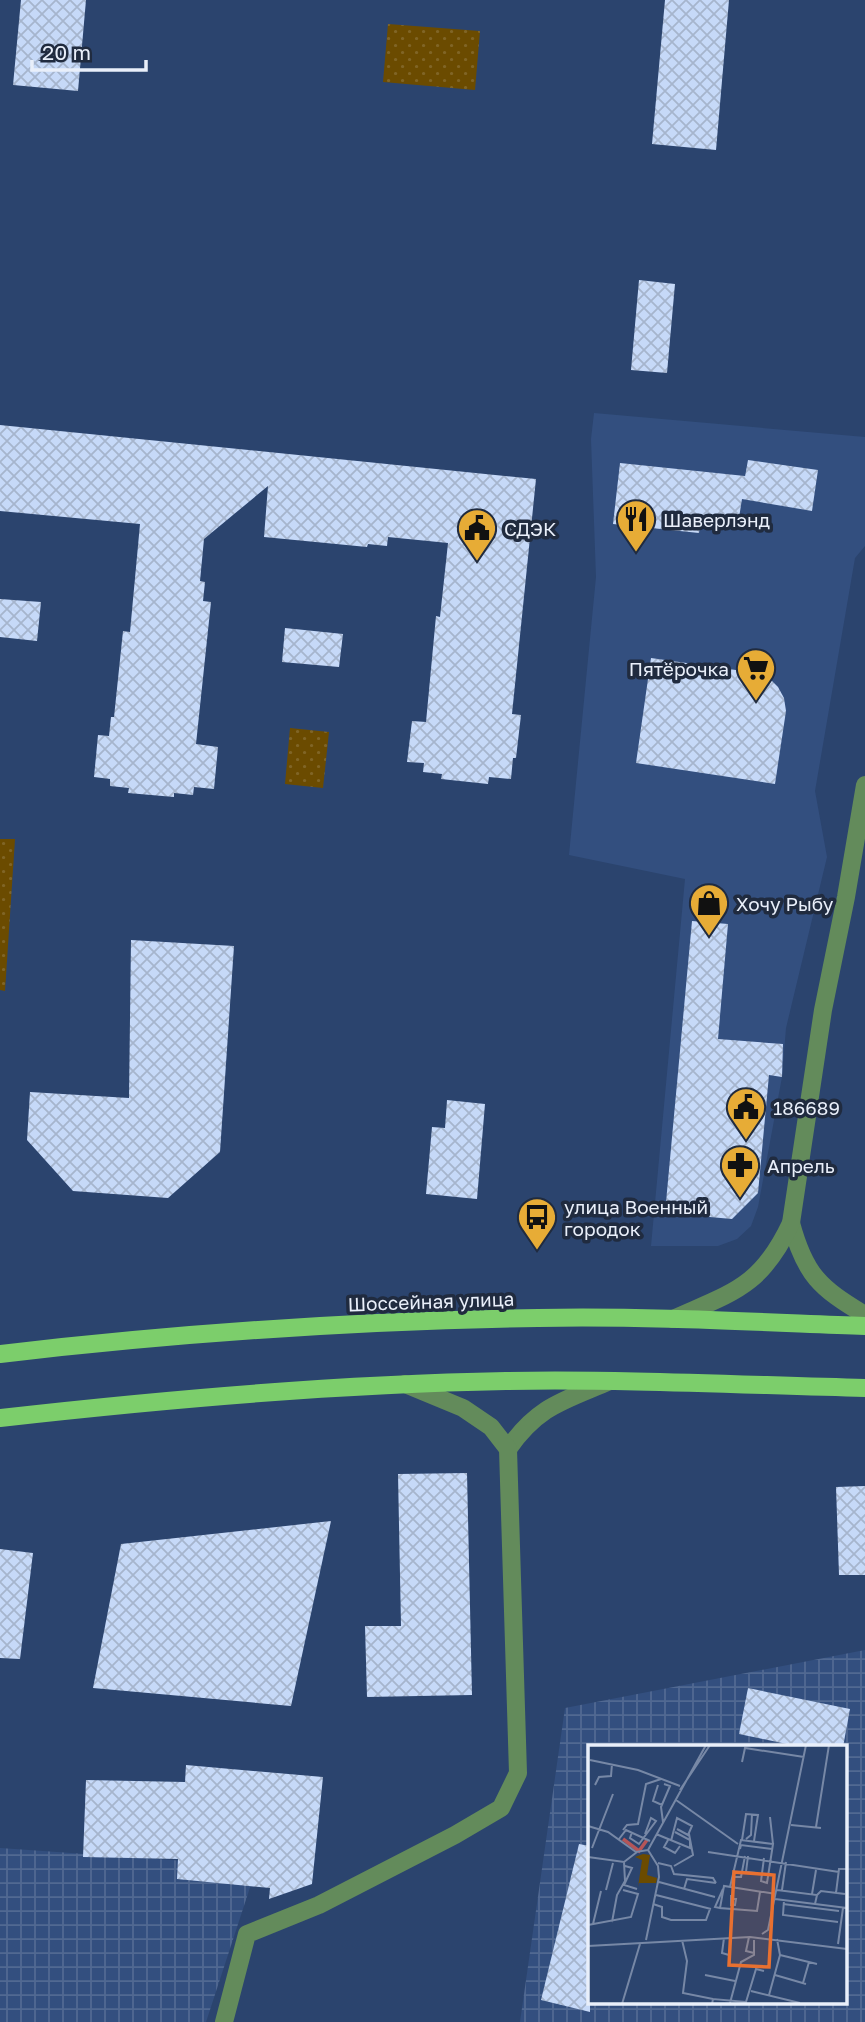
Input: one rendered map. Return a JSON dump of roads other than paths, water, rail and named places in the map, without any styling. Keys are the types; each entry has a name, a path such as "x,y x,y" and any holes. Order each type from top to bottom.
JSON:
{"main road":[{"name":"Шоссейная улица","path":"0,1354 121,1340 344,1325 538,1318 673,1319 865,1326"},
{"path":"0,1418 96,1407 405,1384 610,1381 865,1388"}],"street":[{"path":"673,1319 735,1292 759,1274 778,1250 791,1223 823,1010 865,785"},
{"path":"791,1223 798,1251 812,1274 831,1294 865,1315"},
{"path":"508,1449 523,1428 548,1407 610,1381"},
{"path":"224,2022 247,1934 319,1905 455,1835 500,1808 518,1773 508,1449 491,1427 463,1408 405,1384"}],"place":[{"name":"Шаверлэнд","path":"636,553"},
{"name":"СДЭК","path":"477,562"},
{"name":"Пятёрочка","path":"756,702"},
{"name":"Хочу Рыбу","path":"709,937"},
{"name":"186689","path":"746,1141"},
{"name":"Апрель","path":"740,1199"},
{"name":"улица Военный городок","path":"537,1251"}]}
